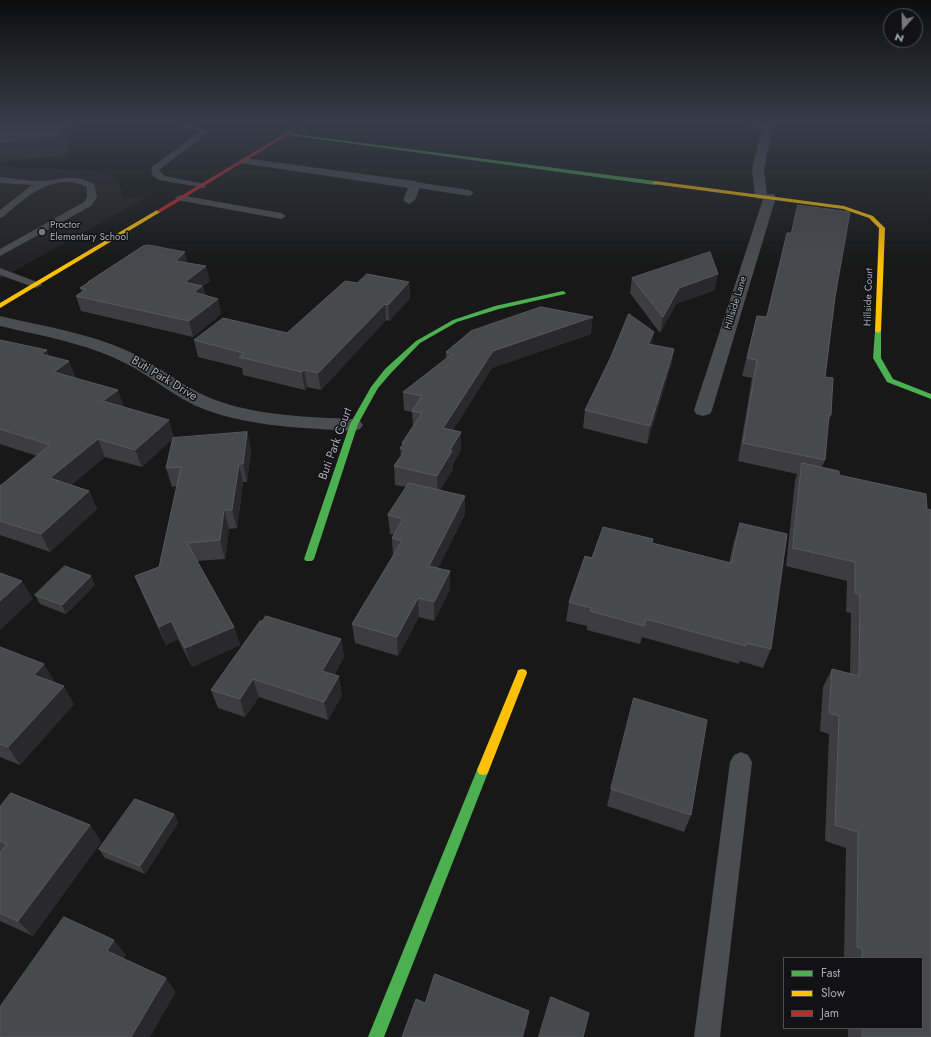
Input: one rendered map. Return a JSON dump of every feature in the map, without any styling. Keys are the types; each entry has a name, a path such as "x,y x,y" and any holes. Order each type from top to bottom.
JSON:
{"street":[{"path":"0,306 228,170"},
{"path":"311,170 415,185 409,200"},
{"path":"564,170 766,197 758,170"},
{"name":"Hillside Court","path":"766,197 844,208 871,216 882,228 877,358 890,380 931,397"},
{"name":"Hillside Lane","path":"702,410 766,197"},
{"name":"Buti Park Court","path":"309,559 353,425 368,395 386,371 404,353 424,338 475,313 564,293"},
{"name":"Buti Park Drive","path":"0,321 104,347 134,360 192,397 232,411 279,421 353,425"},
{"path":"376,1037 522,673"}],"lane":[{"path":"155,170 156,174 162,178 202,186"},
{"path":"0,180 42,183 71,180 84,182 91,186 92,196 88,204 0,253"},
{"path":"0,215 32,188 42,183"},
{"path":"415,185 469,192"},
{"path":"180,198 281,216"},
{"path":"0,271 36,284"},
{"path":"707,1037 741,762"}],"shaded area":[{"name":"Proctor Elementary School","path":"0,170 93,170 111,175 116,179 120,185 123,198 147,197 0,279"}],"building":[{"path":"798,205 850,212 835,297 825,377 833,378 831,415 829,415 825,460 743,443 757,360 747,358 757,316 767,317 787,233 791,233"},
{"path":"149,245 185,252 176,261 206,266 185,282 202,286 194,292 218,299 189,321 76,296 86,289 80,288 88,282 143,246"},
{"path":"710,252 718,274 679,288 663,317 632,278"},
{"path":"367,274 409,282 388,305 385,304 318,373 304,370 302,372 239,357 244,353 194,340 223,318 287,333 345,281 357,283"},
{"path":"541,307 593,317 493,351 443,428 461,432 437,476 394,466 405,450 400,448 404,443 402,443 422,413 412,411 422,396 403,392 452,354 446,352 471,331"},
{"path":"629,314 654,332 648,344 674,349 650,426 585,410 610,359"},
{"path":"0,340 47,350 41,354 69,361 54,372 118,390 103,401 169,420 135,450 98,439 50,478 89,491 41,534 0,521 0,486 50,445 0,429"},
{"path":"247,432 243,464 239,464 232,510 224,510 220,540 187,543 234,627 185,648 171,621 159,627 135,576 159,567 181,467 166,468 173,438"},
{"path":"802,463 839,471 839,475 926,494 927,509 931,510 931,1037 862,1037 862,1029 923,1029 923,957 862,957 862,948 857,947 858,832 835,825 839,716 829,713 832,669 859,676 860,595 855,593 855,562 793,548"},
{"path":"409,483 465,496 429,566 450,571 434,602 418,598 397,637 352,624 402,541 392,538 403,519 388,515"},
{"path":"740,523 787,534 771,649 746,643 746,646 646,619 644,626 590,611 591,608 569,602 585,556 592,558 603,527 653,539 652,543 731,563"},
{"path":"65,566 91,576 62,605 35,595"},
{"path":"0,573 22,581 0,601"},
{"path":"266,616 341,639 322,671 339,676 324,702 253,679 240,699 211,690 260,621 262,621"},
{"path":"0,647 44,664 34,675 64,686 8,747 0,744"},
{"path":"634,698 707,720 691,815 611,789"},
{"path":"11,793 90,825 18,921 0,913 0,853 7,844 0,841 0,807"},
{"path":"135,799 174,814 140,866 99,849"},
{"path":"64,917 114,940 107,951 166,978 131,1037 0,1037 0,1007"},
{"path":"435,974 529,1011 522,1037 402,1037 416,999 425,1003"},
{"path":"551,997 589,1013 583,1037 539,1037"}],"traffic: fast":[{"path":"561,170 655,183"},
{"path":"309,559 354,424 375,387 388,371 418,342 455,321 497,307 563,293"},
{"path":"878,331 877,358 890,380 931,397"},
{"path":"376,1037 483,770"}],"traffic: slow":[{"path":"655,183 844,208 871,217 882,228 878,331"},
{"path":"0,306 159,211"},
{"path":"483,770 522,673"}],"traffic: jam":[{"path":"159,211 227,170"}],"place":[{"name":"Proctor Elementary School","path":"42,232"}]}
